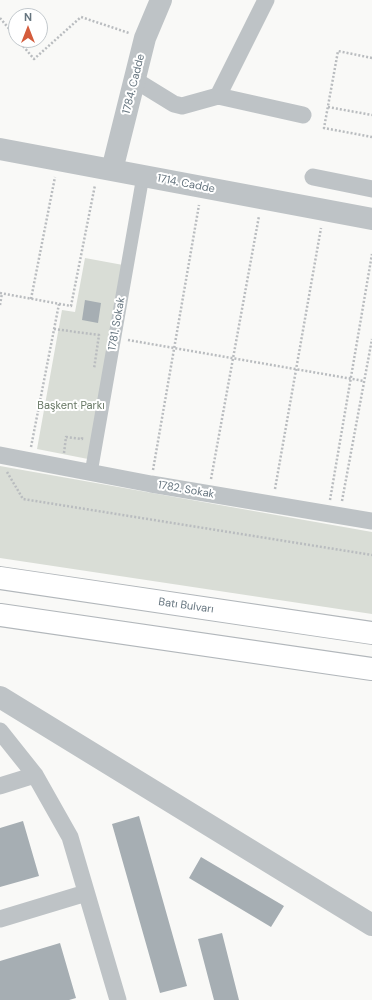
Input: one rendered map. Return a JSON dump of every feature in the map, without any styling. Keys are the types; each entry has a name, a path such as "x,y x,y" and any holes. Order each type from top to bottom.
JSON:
{"main road":[{"name":"Batı Bulvarı","path":"0,578 372,633"},
{"path":"0,615 372,669"}],"street":[{"name":"1784. Cadde","path":"105,169 135,80 145,38 161,0"},
{"path":"218,96 266,0"},
{"path":"135,80 174,104 182,106 218,96 303,115"},
{"name":"1714. Cadde","path":"0,149 372,219"},
{"name":"1781. Sokak","path":"91,473 143,176"},
{"path":"313,177 372,189"},
{"name":"1782. Sokak","path":"2,460 28,461 372,522"},
{"path":"0,697 372,925"},
{"path":"0,731 35,775 70,837 118,1000"},
{"path":"0,786 35,775"},
{"path":"0,919 86,893"}],"path":[{"path":"48,46 81,17 145,38"},
{"path":"0,18 8,28"},
{"path":"25,48 34,59 46,48"},
{"path":"372,58 338,51 324,128 372,137"},
{"path":"328,107 372,115"},
{"path":"32,299 58,160"},
{"path":"0,305 1,293 71,306 105,169"},
{"path":"151,484 202,187"},
{"path":"208,494 262,198"},
{"path":"272,505 324,210"},
{"path":"334,515 351,378 372,254"},
{"path":"28,461 59,304"},
{"path":"54,329 99,335 93,372"},
{"path":"115,337 364,381"},
{"path":"334,515 372,339"},
{"path":"368,362 372,363"},
{"path":"62,467 66,437 82,439 83,432"},
{"path":"2,460 24,499 372,555"}],"green space":[{"name":"Başkent Parkı","path":"85,258 123,265 88,459 37,449 62,310 75,312"},
{"path":"0,466 372,532 372,614 0,558"}],"building":[{"path":"85,300 101,303 98,323 82,320"},
{"path":"139,816 187,986 160,993 112,824"},
{"path":"23,821 39,876 0,887 0,828"},
{"path":"201,857 284,906 271,927 189,878"},
{"path":"222,933 239,1000 214,1000 198,939"},
{"path":"60,943 76,998 69,1000 0,1000 0,961"}]}
